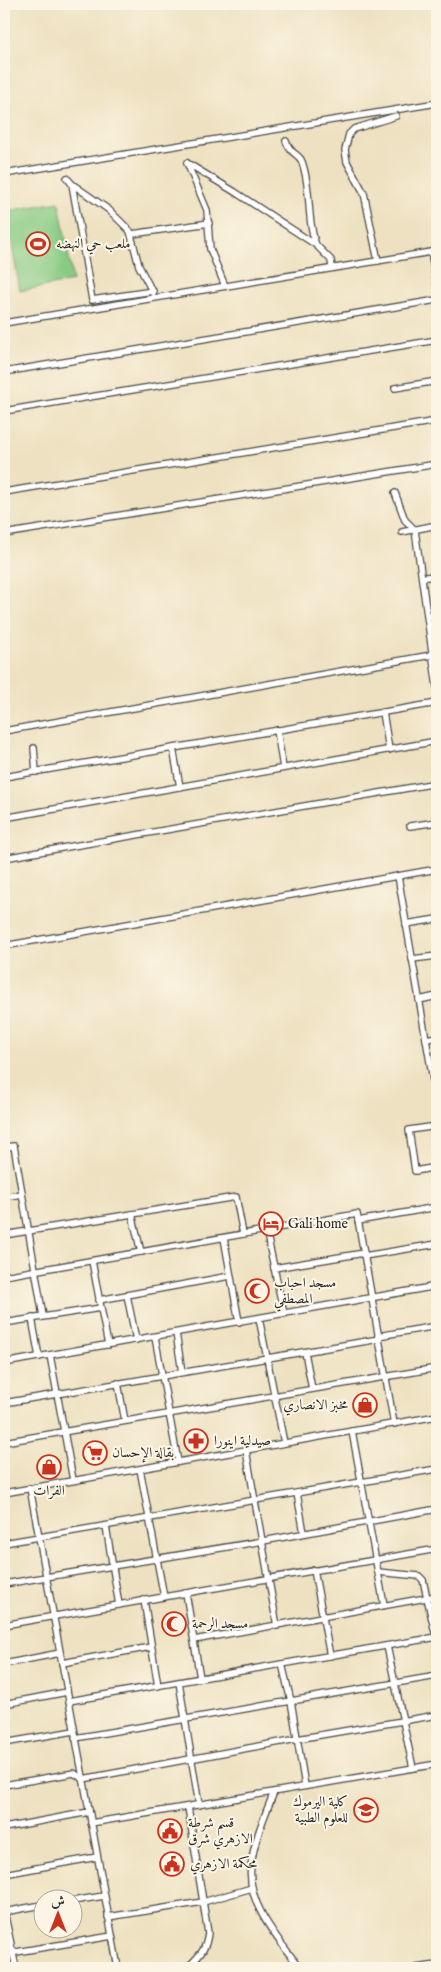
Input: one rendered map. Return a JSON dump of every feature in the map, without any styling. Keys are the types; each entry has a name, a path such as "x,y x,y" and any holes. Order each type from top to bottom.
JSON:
{"street":[{"path":"4,174 437,103"},
{"path":"378,261 364,193 346,162 345,150 349,134 354,129 396,116"},
{"path":"286,141 291,152 302,161 311,231 316,245"},
{"path":"225,286 210,249 207,210 187,163 316,245 331,260 332,268"},
{"path":"68,178 72,184 109,210 132,234 139,266 153,294"},
{"path":"72,184 92,300 225,286 434,251 437,286"},
{"path":"132,234 209,222"},
{"path":"4,323 153,294"},
{"path":"4,372 437,300"},
{"path":"4,411 437,340"},
{"path":"396,388 437,381"},
{"path":"4,492 437,421"},
{"path":"4,534 437,464"},
{"path":"395,494 405,520 415,530 435,655 437,687"},
{"path":"402,532 437,525"},
{"path":"422,578 437,575"},
{"path":"428,616 437,614"},
{"path":"4,731 435,655"},
{"path":"4,778 437,703"},
{"path":"383,712 389,750"},
{"path":"277,730 283,768"},
{"path":"4,818 437,741"},
{"path":"34,748 36,772"},
{"path":"173,748 180,787"},
{"path":"4,858 437,783"},
{"path":"410,826 437,822"},
{"path":"4,946 437,870"},
{"path":"398,876 435,1082 437,1104"},
{"path":"406,924 437,919"},
{"path":"412,959 437,956"},
{"path":"419,1000 437,996"},
{"path":"426,1038 437,1037"},
{"path":"437,1126 409,1130 415,1171 437,1167"},
{"path":"4,1147 14,1146 43,1316"},
{"path":"4,1197 22,1194"},
{"path":"4,1236 236,1196 243,1234"},
{"path":"4,1276 266,1230 437,1207"},
{"path":"132,1214 141,1252"},
{"path":"358,1218 394,1424"},
{"path":"266,1230 284,1314"},
{"path":"224,1238 239,1322"},
{"path":"274,1268 437,1244"},
{"path":"92,1261 108,1345"},
{"path":"100,1300 230,1276"},
{"path":"4,1363 437,1286"},
{"path":"127,1295 136,1340"},
{"path":"4,1323 101,1308"},
{"path":"32,1318 39,1357"},
{"path":"259,1318 284,1443"},
{"path":"4,1403 305,1352 437,1326"},
{"path":"176,1333 182,1372"},
{"path":"155,1337 178,1462"},
{"path":"305,1352 312,1389"},
{"path":"50,1355 73,1480"},
{"path":"4,1442 437,1368"},
{"path":"118,1383 125,1420"},
{"path":"4,1492 437,1416"},
{"path":"352,1431 384,1605"},
{"path":"246,1450 277,1626"},
{"path":"140,1469 164,1597"},
{"path":"4,1543 437,1469"},
{"path":"30,1488 118,1968"},
{"path":"297,1493 304,1533"},
{"path":"4,1584 263,1541 437,1509"},
{"path":"106,1526 119,1605"},
{"path":"4,1625 437,1549"},
{"path":"314,1570 330,1656"},
{"path":"69,1701 437,1637 423,1580 419,1576 378,1572"},
{"path":"186,1593 200,1678"},
{"path":"194,1640 437,1596"},
{"path":"144,1600 158,1686"},
{"path":"387,1646 413,1768"},
{"path":"62,1662 151,1648"},
{"path":"4,1664 60,1653"},
{"path":"282,1664 291,1701 305,1786"},
{"path":"76,1738 437,1676"},
{"path":"179,1682 200,1805"},
{"path":"4,1704 67,1692"},
{"path":"83,1780 297,1739 437,1715"},
{"path":"4,1743 74,1731"},
{"path":"91,1823 437,1764"},
{"path":"4,1785 74,1772 83,1780"},
{"path":"274,1792 262,1821 254,1851 251,1866 252,1888 265,1918 300,1968"},
{"path":"187,1968 199,1956 206,1945 208,1933 188,1807"},
{"path":"4,1828 89,1812"},
{"path":"4,1874 97,1857"},
{"path":"108,1917 203,1902 252,1888"},
{"path":"82,1899 104,1896"},
{"path":"16,1968 4,1912 32,1907"},
{"path":"4,1954 112,1936"},
{"path":"416,1968 437,1964"}],"green space":[{"path":"59,202 73,281 20,291 6,211"}],"place":[{"name":"ملعب حي النهضه","path":"38,244"},
{"name":"Gali home","path":"271,1224"},
{"name":"مسجد احباب المصطفي","path":"257,1291"},
{"name":"مخبز الانصاري","path":"365,1405"},
{"name":"صيدلية اينورا","path":"196,1441"},
{"name":"بقالة الإحسان","path":"95,1453"},
{"name":"الفرات","path":"49,1467"},
{"name":"مسجد الرحمة","path":"174,1624"},
{"name":"كلية اليرموك للعلوم الطبية","path":"366,1810"},
{"name":"قسم شرطة الازهري شرق","path":"170,1831"},
{"name":"محكمة الازهري","path":"172,1864"}]}
